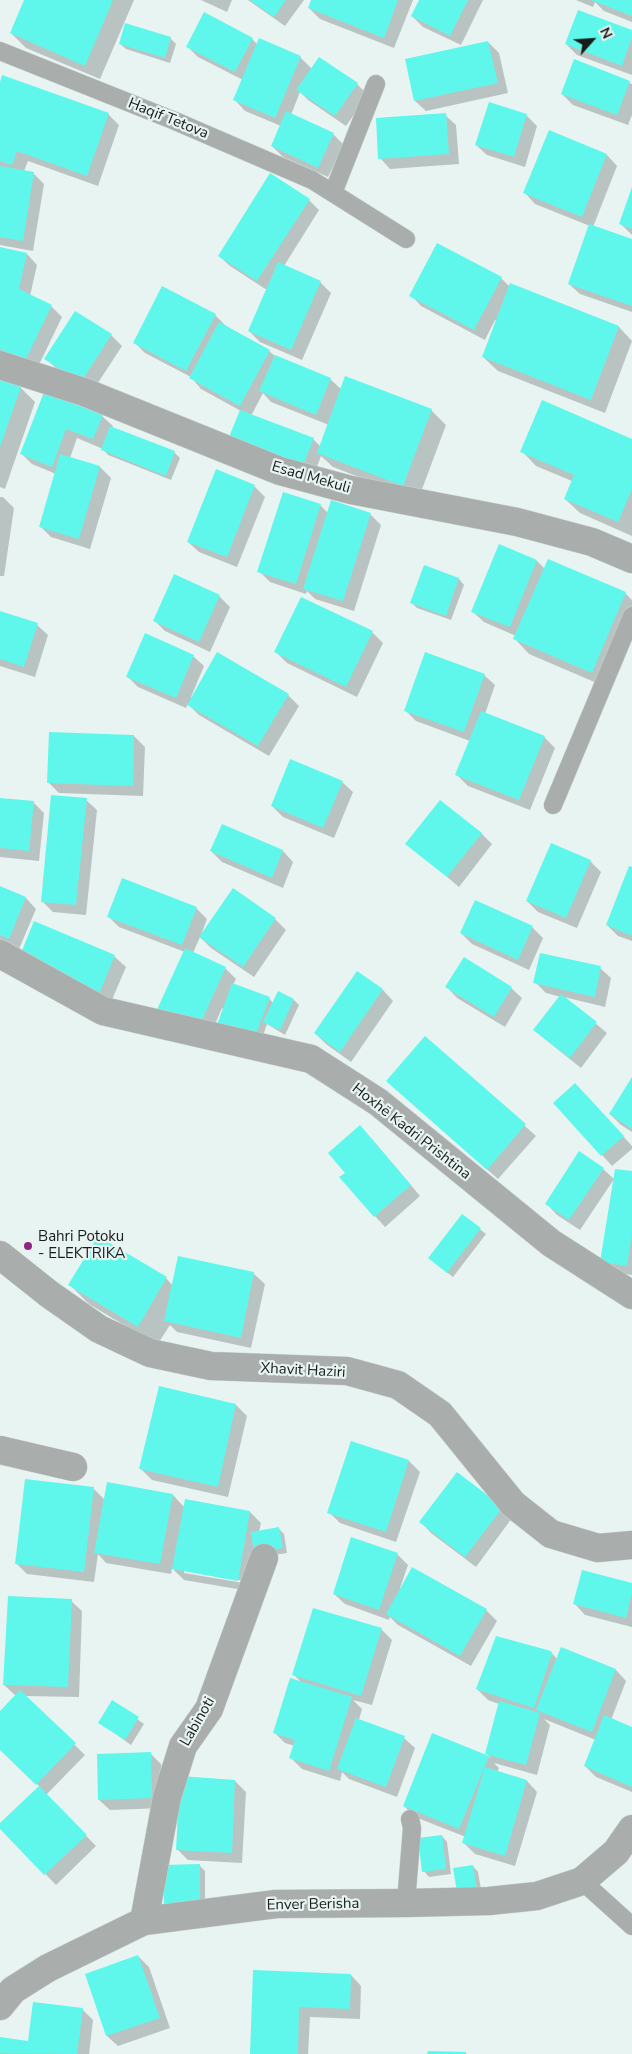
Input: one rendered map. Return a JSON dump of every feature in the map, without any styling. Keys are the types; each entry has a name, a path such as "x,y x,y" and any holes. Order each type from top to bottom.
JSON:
{"street":[{"name":"Esad Mekuli","path":"0,365 84,392 280,471 359,492 517,522 592,542 632,559"},
{"name":"Hoxhë Kadri Prishtina","path":"0,954 103,1011 311,1059 378,1102 551,1243 632,1295"},
{"name":"Xhavit Haziri","path":"0,1255 49,1294 99,1329 150,1353 211,1366 347,1371 398,1385 440,1414 512,1504 551,1534 598,1548 632,1545"},
{"path":"0,1450 73,1467"},
{"name":"Labinoti","path":"144,1921 167,1796 183,1746 209,1709 264,1558"},
{"path":"582,1882 616,1852 632,1828"},
{"name":"Enver Berisha","path":"0,2006 13,1990 48,1968 144,1921 276,1904 489,1901 537,1896 582,1882"}],"lane":[{"name":"Haqif Tetova","path":"0,51 184,124 312,180 406,239"},
{"path":"333,193 376,84"},
{"path":"553,805 632,616"},
{"path":"406,1903 412,1828 410,1820"},
{"path":"582,1882 632,1926"}],"building":[{"path":"24,0 113,0 85,66 10,33"},
{"path":"250,0 286,0 274,17"},
{"path":"311,0 398,0 384,38 308,8"},
{"path":"419,0 468,0 450,36 411,16"},
{"path":"591,0 632,0 632,16"},
{"path":"578,10 632,30 632,37 622,66 565,44"},
{"path":"204,12 253,38 235,72 186,47"},
{"path":"125,23 171,37 165,58 119,44"},
{"path":"259,38 301,56 275,118 233,100"},
{"path":"488,41 498,83 414,101 405,59"},
{"path":"319,57 358,83 335,116 296,90"},
{"path":"574,59 630,81 617,115 561,94"},
{"path":"2,75 109,113 87,176 17,151 12,165 0,161 0,82"},
{"path":"489,102 527,114 514,157 475,145"},
{"path":"286,111 334,133 318,168 271,146"},
{"path":"446,113 449,154 378,159 376,118"},
{"path":"549,130 607,154 582,217 523,193"},
{"path":"0,166 34,172 23,241 0,237"},
{"path":"270,173 310,199 257,281 218,256"},
{"path":"632,187 632,229 619,224"},
{"path":"589,224 632,239 632,306 568,284"},
{"path":"437,243 502,277 474,330 409,296"},
{"path":"0,247 27,253 19,289 52,305 25,361 0,349"},
{"path":"278,262 321,281 291,350 248,331"},
{"path":"510,283 619,326 591,400 482,357"},
{"path":"162,286 216,314 186,371 133,343"},
{"path":"75,311 112,334 81,382 44,359"},
{"path":"219,322 270,350 240,406 189,378"},
{"path":"275,355 331,378 316,415 259,391"},
{"path":"345,376 432,409 403,486 317,453"},
{"path":"0,379 21,387 0,447"},
{"path":"44,392 103,415 93,439 66,429 52,467 20,454"},
{"path":"542,400 632,439 632,489 618,522 564,499 574,475 520,452"},
{"path":"240,410 314,438 303,465 229,437"},
{"path":"110,426 175,451 166,476 101,450"},
{"path":"60,454 100,466 79,539 39,527"},
{"path":"216,469 255,485 227,557 187,542"},
{"path":"283,492 321,504 296,584 257,572"},
{"path":"331,500 371,513 343,601 303,589"},
{"path":"499,544 537,560 510,627 471,612"},
{"path":"548,559 626,592 592,673 513,639"},
{"path":"424,565 459,578 446,616 410,603"},
{"path":"174,574 220,595 199,642 153,621"},
{"path":"301,597 373,631 346,687 274,652"},
{"path":"0,611 38,623 24,667 0,659"},
{"path":"145,633 194,655 176,698 126,677"},
{"path":"217,652 289,694 258,746 187,705"},
{"path":"425,652 485,674 464,732 404,711"},
{"path":"481,711 545,736 519,800 455,775"},
{"path":"49,732 134,735 133,786 47,783"},
{"path":"290,759 343,781 323,828 271,806"},
{"path":"51,795 87,798 76,905 41,902"},
{"path":"0,798 34,801 29,851 0,848"},
{"path":"440,800 482,833 447,877 405,844"},
{"path":"222,824 283,850 272,878 210,851"},
{"path":"551,843 591,860 566,918 526,901"},
{"path":"629,866 632,867 632,936 606,925"},
{"path":"122,878 197,907 182,945 107,917"},
{"path":"0,886 26,897 9,939 0,935"},
{"path":"233,888 276,918 243,967 199,937"},
{"path":"475,900 533,926 518,960 460,933"},
{"path":"34,921 115,955 100,992 19,958"},
{"path":"185,948 226,967 196,1033 155,1014"},
{"path":"540,953 601,966 595,997 533,983"},
{"path":"464,957 512,987 494,1017 445,987"},
{"path":"357,971 383,989 340,1052 314,1033"},
{"path":"232,983 270,997 254,1039 217,1025"},
{"path":"278,991 294,999 280,1030 263,1022"},
{"path":"561,994 597,1022 570,1058 533,1030"},
{"path":"425,1036 526,1124 487,1170 386,1081"},
{"path":"632,1077 632,1129 609,1114"},
{"path":"575,1083 624,1136 601,1156 553,1103"},
{"path":"360,1125 411,1185 374,1217 339,1177 345,1173 328,1153"},
{"path":"579,1151 604,1168 569,1220 545,1204"},
{"path":"615,1169 632,1171 632,1234 627,1266 600,1262"},
{"path":"462,1214 481,1228 447,1273 428,1258"},
{"path":"98,1236 167,1277 138,1327 68,1285"},
{"path":"178,1256 254,1272 241,1338 164,1321"},
{"path":"159,1386 236,1404 218,1487 139,1469"},
{"path":"351,1441 409,1460 386,1532 327,1513"},
{"path":"457,1472 503,1507 465,1557 419,1522"},
{"path":"25,1479 94,1487 84,1572 15,1564"},
{"path":"107,1482 173,1494 160,1564 94,1553"},
{"path":"185,1499 250,1511 238,1581 172,1569"},
{"path":"279,1527 283,1548 254,1552 251,1532"},
{"path":"351,1537 398,1553 379,1610 333,1594"},
{"path":"412,1567 487,1609 460,1656 386,1614"},
{"path":"582,1570 632,1583 632,1593 626,1618 573,1604"},
{"path":"8,1596 72,1599 68,1687 3,1685"},
{"path":"313,1608 382,1628 361,1696 292,1675"},
{"path":"496,1636 551,1651 553,1656 551,1656 534,1708 476,1689"},
{"path":"561,1647 616,1669 592,1732 536,1710"},
{"path":"290,1678 352,1697 329,1771 289,1758 295,1740 273,1733"},
{"path":"20,1690 76,1743 36,1785 0,1750 0,1711"},
{"path":"112,1700 139,1717 125,1740 98,1723"},
{"path":"499,1701 540,1713 526,1765 485,1754"},
{"path":"604,1715 632,1727 632,1787 584,1766"},
{"path":"356,1718 405,1736 386,1787 337,1769"},
{"path":"432,1733 489,1756 459,1829 403,1806"},
{"path":"151,1752 152,1798 98,1800 97,1754"},
{"path":"485,1767 527,1780 505,1856 462,1843"},
{"path":"180,1776 235,1780 232,1853 176,1850"},
{"path":"39,1786 87,1835 44,1875 0,1829 0,1823"},
{"path":"442,1835 446,1869 422,1872 418,1838"},
{"path":"200,1864 200,1907 164,1908 163,1865"},
{"path":"473,1865 477,1890 457,1892 453,1868"},
{"path":"138,1955 160,2018 106,2036 85,1974"},
{"path":"253,1970 351,1974 350,2009 299,2007 298,2054 250,2054"},
{"path":"33,2002 83,2008 77,2054 0,2053 0,2037 28,2041"},
{"path":"428,2051 466,2052 466,2054 427,2054"}],"place":[{"name":"Bahri Potoku - ELEKTRIKA","path":"28,1246"}]}
